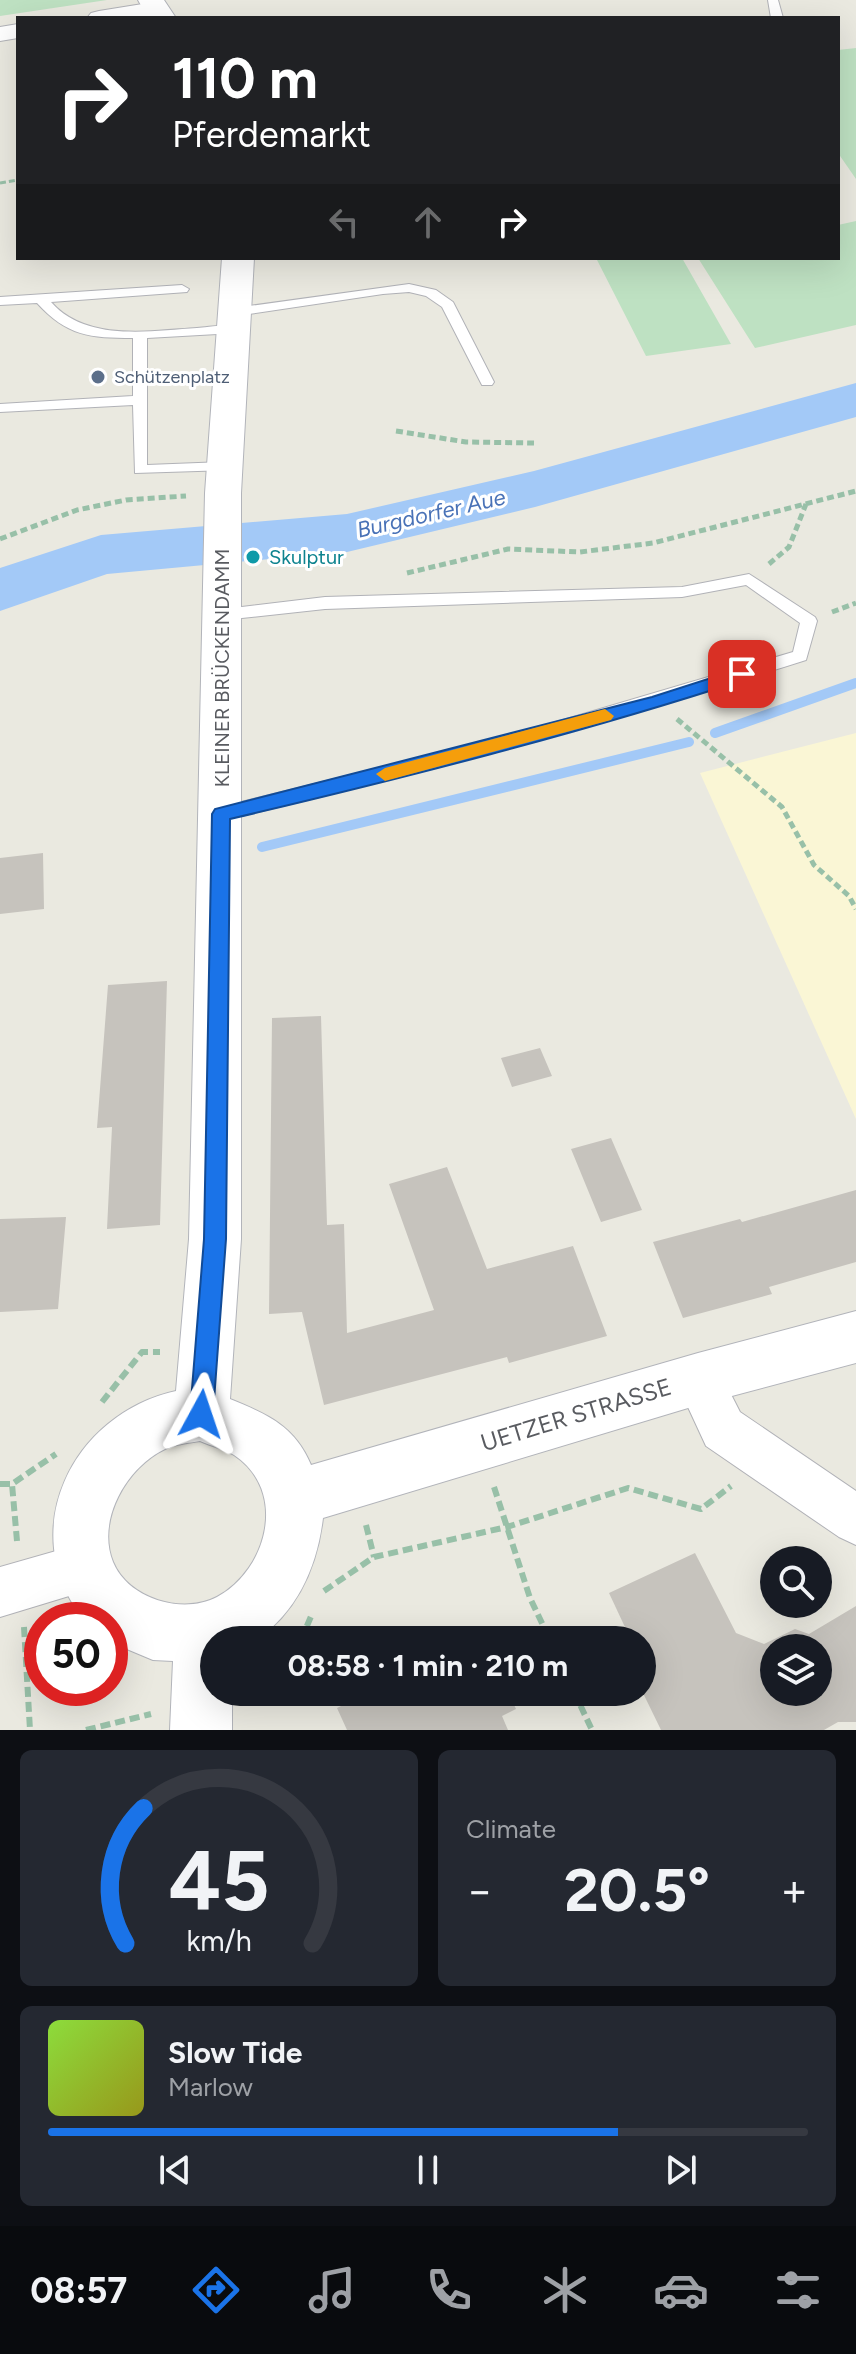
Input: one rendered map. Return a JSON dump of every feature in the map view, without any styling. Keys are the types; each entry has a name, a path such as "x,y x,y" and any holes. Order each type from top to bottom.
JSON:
{"main road":[{"name":"KLEINER BRÜCKENDAMM","path":"201,1414 215,1239 223,492 238,260"},
{"name":"UETZER STRASSE","path":"297,1498 698,1379 856,1337"},
{"path":"200,1635 160,1632 122,1617 107,1604 84,1568 81,1542 83,1514 92,1486 106,1462 126,1442 149,1427 201,1414 238,1424 269,1446 281,1461 297,1498 292,1547 283,1570 268,1592 249,1610 220,1626"}],"street":[{"path":"112,16 156,9"},
{"path":"698,1379 723,1429 856,1520"},
{"path":"11,1590 84,1568"}],"lane":[{"path":"40,298 63,321 88,330 140,334 235,320 383,290 409,288 431,293 448,305 487,382"},
{"path":"0,301 182,289"},
{"path":"140,334 140,470 223,492"},
{"path":"0,408 140,400"},
{"path":"221,814 335,788 654,703 800,656 809,621 749,579 682,592 325,603 223,614"}],"path":[{"path":"396,431 466,442 534,443"},
{"path":"399,574 508,549 580,552 653,543 856,491"},
{"path":"0,539 77,510 126,500 223,492"},
{"path":"749,579 789,547 806,504"},
{"path":"654,703 695,731 782,807 814,865 849,896 856,909"},
{"path":"480,1444 530,1598 543,1626"},
{"path":"320,1594 374,1557 507,1527 628,1488 701,1509 767,1459"},
{"path":"0,1484 12,1484"},
{"path":"11,1590 30,1730"},
{"path":"307,1626 315,1606"},
{"path":"581,1706 592,1730"},
{"path":"86,1730 202,1716"}],"shaded area":[{"path":"856,733 856,1119 700,773"}],"green space":[{"path":"0,0 107,0 0,16"},
{"path":"856,48 856,179 840,156 840,50"},
{"path":"856,221 856,325 755,348 699,260 840,260 840,225"},
{"path":"597,260 683,260 731,344 646,356"}],"building":[{"path":"43,853 44,909 0,914 0,858"},
{"path":"167,981 160,1225 107,1229 112,1127 97,1128 108,985"},
{"path":"321,1016 327,1225 344,1224 347,1333 434,1310 389,1184 447,1167 487,1269 573,1246 607,1336 509,1363 507,1357 324,1405 302,1312 269,1314 272,1018"},
{"path":"540,1048 552,1076 512,1087 501,1058"},
{"path":"611,1138 642,1210 601,1222 571,1149"},
{"path":"856,1190 856,1262 769,1287 772,1294 683,1318 653,1242 740,1219 742,1222"},
{"path":"66,1217 58,1309 0,1312 0,1219"},
{"path":"695,1553 736,1633 760,1642 760,1706 832,1706 832,1634 809,1634 856,1606 856,1722 838,1722 824,1730 661,1730 649,1706 656,1706 656,1626 624,1626 609,1593"},
{"path":"795,1629 809,1634 785,1634"},
{"path":"515,1706 516,1709 502,1716 508,1730 347,1730 337,1708"}],"waterway":[{"name":"Burgdorfer Aue","path":"0,590 101,555 347,533 535,489 856,400"},
{"path":"715,733 856,683"},
{"path":"262,847 689,742"}],"slow traffic":[{"path":"385,774 605,716"}],"place":[{"name":"Schützenplatz","path":"98,377"},
{"name":"Skulptur","path":"253,557"}],"route":[{"path":"201,1414 215,1239 221,814 335,788 654,703 742,674"}]}
